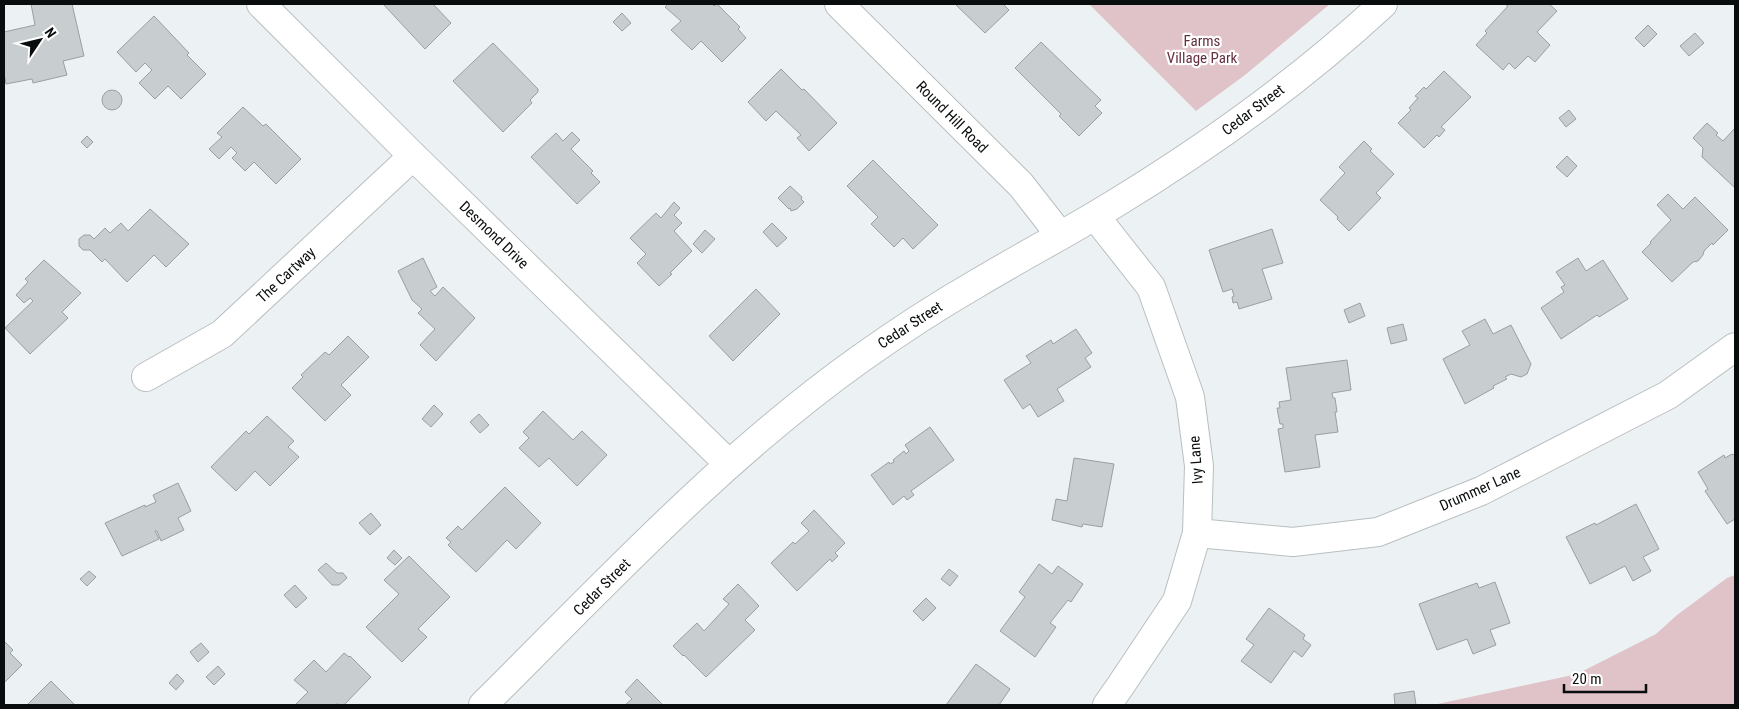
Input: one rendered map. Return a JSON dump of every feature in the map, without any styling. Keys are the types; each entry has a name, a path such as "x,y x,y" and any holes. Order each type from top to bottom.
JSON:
{"street":[{"name":"Desmond Drive","path":"261,4 729,464"},
{"name":"Round Hill Road","path":"839,4 1020,185 1060,236"},
{"name":"Cedar Street","path":"483,705 656,533 729,464 806,399 878,347 952,298 1095,216 1248,116 1383,4"},
{"name":"The Cartway","path":"146,377 222,334 414,156"},
{"name":"Ivy Lane","path":"1095,216 1151,287 1190,397 1199,466 1198,533 1177,601 1106,705"},
{"name":"Drummer Lane","path":"1198,533 1292,542 1378,532 1481,491 1668,395 1735,347"}],"green space":[{"name":"Farms Village Park","path":"1089,4 1330,4 1245,75 1196,111"},
{"path":"1735,575 1735,705 1433,705 1577,674 1656,634 1677,615 1727,578"}],"building":[{"path":"31,4 72,4 84,56 63,61 67,75 33,83 32,79 6,84 4,73 4,32 35,25"},
{"path":"383,4 433,4 451,23 425,49"},
{"path":"668,4 712,4 714,6 717,4 740,27 738,29 746,38 722,62 701,41 692,50 671,30 681,21 665,7"},
{"path":"955,4 1003,4 1009,10 985,33"},
{"path":"1507,4 1549,4 1557,11 1537,32 1550,45 1535,62 1528,56 1515,69 1509,63 1503,70 1476,45 1487,33 1485,31 1508,6"},
{"path":"622,13 631,23 622,31 613,22"},
{"path":"154,16 206,74 181,99 168,86 155,99 139,83 152,70 145,63 136,72 117,52"},
{"path":"1648,25 1657,34 1644,47 1635,38"},
{"path":"1695,33 1704,43 1689,56 1680,46"},
{"path":"1041,42 1101,100 1095,106 1102,113 1079,136 1059,116 1061,114 1015,68"},
{"path":"493,43 538,89 538,92 530,100 532,103 503,132 453,81"},
{"path":"781,69 802,90 804,89 837,123 809,151 797,138 801,135 776,111 766,121 748,102"},
{"path":"1444,71 1471,97 1441,127 1445,130 1439,137 1437,135 1424,148 1398,123 1411,110 1409,108 1418,98 1415,96 1424,87 1426,89"},
{"path":"112,90 119,93 122,100 119,107 112,110 105,107 102,100 105,93"},
{"path":"243,107 263,126 266,124 301,159 276,184 254,162 245,171 232,158 237,153 231,147 219,159 209,149 222,137 217,133"},
{"path":"1569,110 1576,119 1566,127 1559,118"},
{"path":"1707,123 1718,133 1716,135 1723,141 1735,128 1735,188 1702,157 1703,148 1693,138"},
{"path":"572,132 580,140 571,149 593,171 591,173 600,182 577,204 531,157 556,133 563,141"},
{"path":"87,136 93,142 87,148 81,142"},
{"path":"1364,141 1372,149 1370,151 1394,174 1376,193 1381,198 1349,231 1337,219 1338,217 1320,200 1345,173 1339,167"},
{"path":"1567,156 1577,166 1567,177 1556,167"},
{"path":"873,160 938,225 913,249 903,238 894,247 871,224 878,217 847,186"},
{"path":"790,186 802,197 801,199 804,202 797,209 791,211 778,198"},
{"path":"1668,194 1683,209 1695,197 1728,230 1704,251 1698,261 1693,262 1672,282 1642,252 1671,220 1657,205"},
{"path":"674,202 680,208 674,215 682,223 674,231 692,251 659,286 637,263 646,254 630,238 656,213 661,218"},
{"path":"150,209 189,244 166,267 154,255 127,282 105,259 102,262 90,250 83,250 79,246 79,239 84,235 90,235 94,239 105,228 110,233 121,223 128,231"},
{"path":"772,223 787,238 777,247 763,232"},
{"path":"1272,229 1283,263 1262,269 1272,299 1239,309 1237,302 1233,303 1232,289 1223,292 1209,250"},
{"path":"705,230 715,239 702,253 693,244"},
{"path":"423,258 437,287 430,291 435,296 443,287 475,318 436,361 420,345 435,329 418,313 422,309 412,300 398,271"},
{"path":"1578,258 1586,271 1603,260 1628,299 1599,317 1597,315 1561,339 1541,308 1564,292 1561,287 1565,285 1556,272"},
{"path":"44,260 81,293 62,312 68,318 30,354 5,328 33,301 30,298 24,303 16,295 28,282 25,279"},
{"path":"756,289 780,314 733,361 709,336"},
{"path":"1360,303 1365,316 1349,323 1344,310"},
{"path":"1485,319 1493,334 1511,325 1531,364 1527,374 1521,377 1511,374 1505,377 1507,379 1493,386 1494,388 1465,404 1443,359 1470,345 1462,331"},
{"path":"1403,324 1407,340 1391,344 1387,328"},
{"path":"1076,329 1092,353 1085,358 1091,367 1057,389 1064,401 1038,417 1030,404 1023,409 1004,380 1031,363 1026,356 1051,340 1053,344"},
{"path":"348,336 369,357 341,385 351,395 325,421 292,388 303,377 301,375 325,352 329,355"},
{"path":"1347,360 1351,390 1332,393 1333,398 1335,398 1338,432 1315,435 1320,467 1285,472 1278,429 1283,428 1283,424 1280,424 1277,408 1280,408 1279,402 1291,400 1286,368"},
{"path":"434,405 443,414 431,427 422,419"},
{"path":"543,411 573,440 582,431 607,455 577,486 549,458 539,467 519,448 529,438 523,432"},
{"path":"479,414 489,425 480,433 470,422"},
{"path":"267,416 294,441 288,447 299,457 270,486 255,471 236,491 211,467 246,431 249,434"},
{"path":"930,427 954,460 911,491 914,495 907,500 904,496 893,505 871,475 889,462 890,464 894,462 893,460 904,451 906,454 909,451 905,445"},
{"path":"1735,453 1735,519 1727,524 1705,491 1708,489 1698,472 1724,455 1725,458"},
{"path":"1074,458 1114,464 1102,527 1083,524 1082,527 1052,520 1056,499 1067,501"},
{"path":"178,483 191,511 178,518 184,530 161,541 157,531 155,531 159,539 122,556 105,523 156,502 153,495"},
{"path":"505,487 541,523 516,549 507,540 476,572 448,545 451,542 446,538 458,526 462,530"},
{"path":"1636,504 1659,549 1643,557 1651,571 1633,581 1625,566 1590,584 1566,537 1595,523 1596,525"},
{"path":"814,510 845,543 835,553 838,556 832,562 830,559 797,591 771,563 793,542 795,544 809,531 801,523"},
{"path":"371,513 381,525 370,535 359,523"},
{"path":"394,550 402,558 395,565 387,558"},
{"path":"409,556 450,597 418,629 427,637 402,662 366,627 399,594 384,580"},
{"path":"326,563 337,573 343,573 347,578 339,585 332,585 318,570"},
{"path":"1039,564 1052,574 1058,566 1083,584 1071,602 1068,600 1050,623 1056,627 1035,657 1000,631 1025,597 1019,592"},
{"path":"949,569 958,576 950,586 941,579"},
{"path":"89,571 96,577 87,586 80,579"},
{"path":"1495,582 1510,623 1490,630 1496,645 1473,654 1467,639 1437,650 1419,604 1477,583 1479,588"},
{"path":"738,584 759,606 745,620 755,630 706,677 673,646 697,623 704,631 729,604 723,599"},
{"path":"295,585 307,598 296,608 284,595"},
{"path":"926,598 936,608 923,621 913,611"},
{"path":"1269,608 1305,635 1303,639 1311,645 1302,657 1294,651 1271,683 1241,661 1254,645 1246,639"},
{"path":"4,641 13,650 10,653 22,665 4,683"},
{"path":"201,643 209,652 198,662 190,652"},
{"path":"344,653 350,656 371,677 344,705 295,705 308,692 294,680 314,660 326,672"},
{"path":"976,664 1010,689 999,705 946,705"},
{"path":"218,666 225,674 214,685 206,677"},
{"path":"177,674 184,681 176,690 169,683"},
{"path":"637,679 663,705 625,705 632,699 625,692"},
{"path":"51,681 75,705 27,705"},
{"path":"1414,691 1416,705 1395,705 1394,694"}]}
